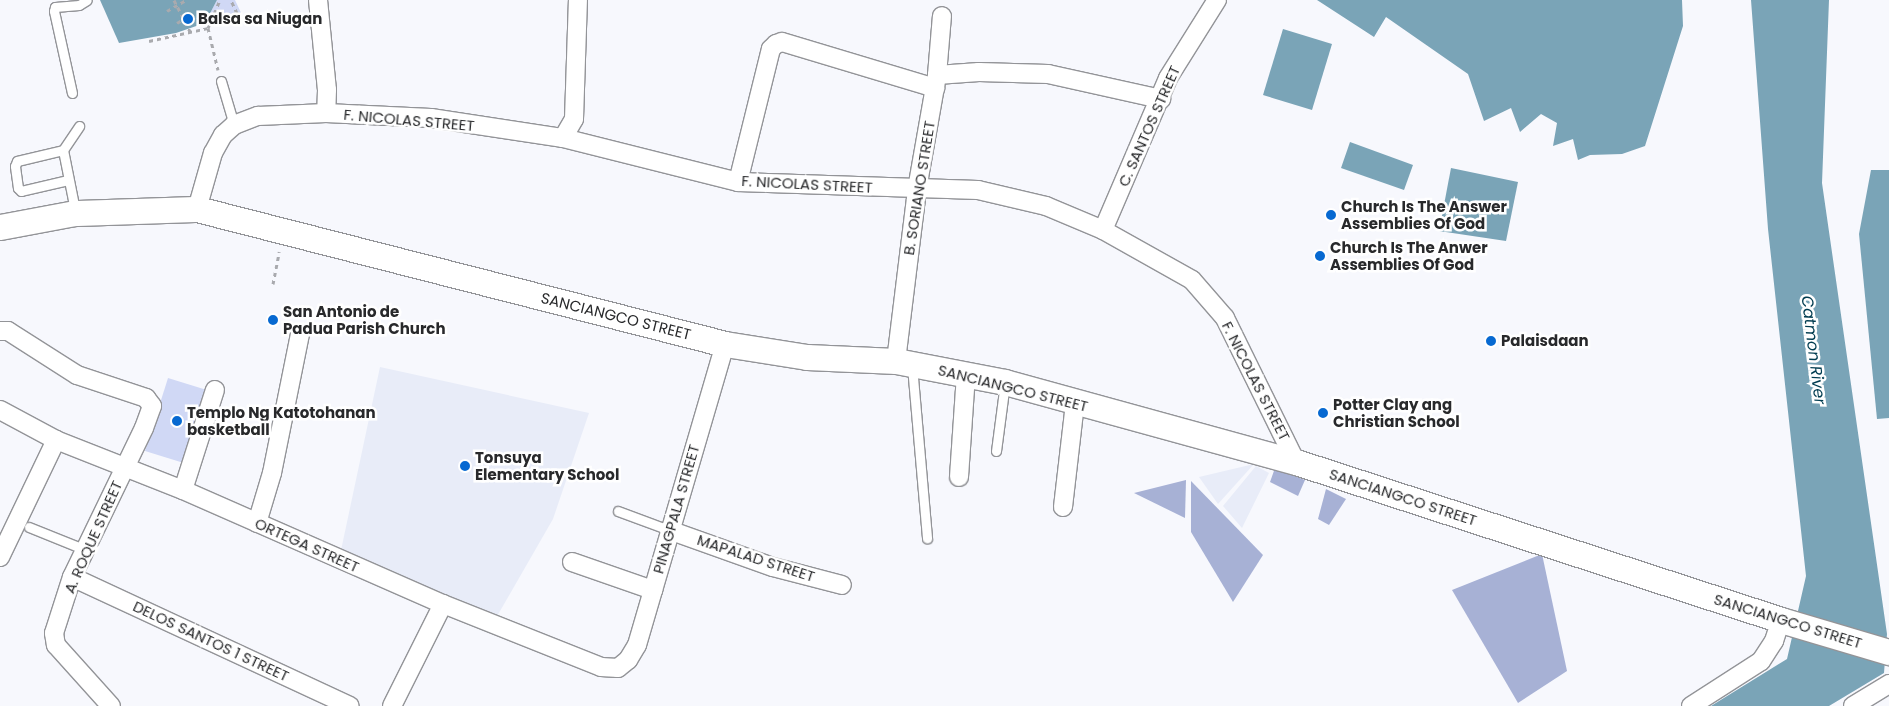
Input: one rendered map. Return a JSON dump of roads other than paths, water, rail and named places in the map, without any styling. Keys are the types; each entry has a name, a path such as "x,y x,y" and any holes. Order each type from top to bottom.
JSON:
{"main road":[{"name":"SANCIANGCO STREET","path":"0,227 75,213 197,209 725,344 807,357 904,362 1005,382 1075,403 1296,462 1787,622 1886,651"}],"street":[{"path":"318,0 327,90 326,113"},
{"path":"563,138 574,120 578,0"},
{"name":"C. SANTOS STREET","path":"1103,230 1180,56 1217,0"},
{"name":"B. SORIANO STREET","path":"904,362 917,189 936,82 942,16"},
{"path":"738,182 771,49 776,44 782,42 936,82 979,72 1048,74 1161,99"},
{"name":"F. NICOLAS STREET","path":"197,209 213,153 223,135 234,125 258,116 326,113 430,118 563,138 738,182 978,190 1046,206 1103,230 1192,280 1225,318 1296,462"},
{"name":"A. ROQUE STREET","path":"0,331 8,331 77,375 150,401 152,406 144,428 72,576 54,633 56,645 111,706"},
{"path":"257,523 285,418 300,334"},
{"name":"PINAGPALA STREET","path":"618,668 628,660 637,645 669,530 725,344"},
{"path":"959,477 966,374"},
{"path":"183,490 215,390"},
{"path":"1063,506 1075,403"},
{"name":"ORTEGA STREET","path":"0,410 56,440 183,490 443,604 601,667 618,668"},
{"path":"0,557 56,440"},
{"name":"MAPALAD STREET","path":"669,530 773,567 842,585"},
{"path":"572,562 653,590"},
{"name":"DELOS SANTOS 1 STREET","path":"72,576 350,706"},
{"path":"392,706 443,604"},
{"path":"1691,706 1762,661 1787,622"},
{"path":"1853,706 1889,684"}],"lane":[{"path":"72,93 54,11 55,7 79,5 87,0"},
{"path":"221,81 234,125"},
{"path":"68,180 21,191 18,188 16,161 63,150 79,126"},
{"path":"63,150 75,213"},
{"path":"904,362 927,538"},
{"path":"996,452 1005,382"},
{"path":"618,511 669,530"},
{"path":"29,527 86,550"}],"water":[{"path":"100,0 217,0 205,23 176,33 119,43"},
{"path":"1317,0 1682,0 1683,26 1645,146 1622,154 1590,155 1578,160 1573,139 1553,146 1557,123 1541,114 1520,132 1511,108 1484,121 1468,74 1386,17 1374,37"},
{"name":"Catmon River","path":"1751,0 1829,0 1822,183 1887,634 1884,673 1829,706 1711,706 1787,659 1806,576 1768,229"},
{"path":"1283,29 1332,44 1312,110 1263,95"},
{"path":"1350,142 1413,165 1404,190 1341,168"},
{"path":"1451,168 1518,182 1506,241 1439,231"},
{"path":"1871,170 1889,170 1889,418 1877,419 1859,234"}],"place":[{"name":"Balsa sa Niugan","path":"188,19"},
{"name":"Church Is The Answer Assemblies Of God","path":"1331,215"},
{"name":"Church Is The Anwer Assemblies Of God","path":"1320,256"},
{"name":"San Antonio de Padua Parish Church","path":"273,320"},
{"name":"Palaisdaan","path":"1491,341"},
{"name":"Potter Clay ang Christian School","path":"1323,413"},
{"name":"Templo Ng Katotohanan basketball","path":"177,421"},
{"name":"Tonsuya Elementary School","path":"465,466"}]}
